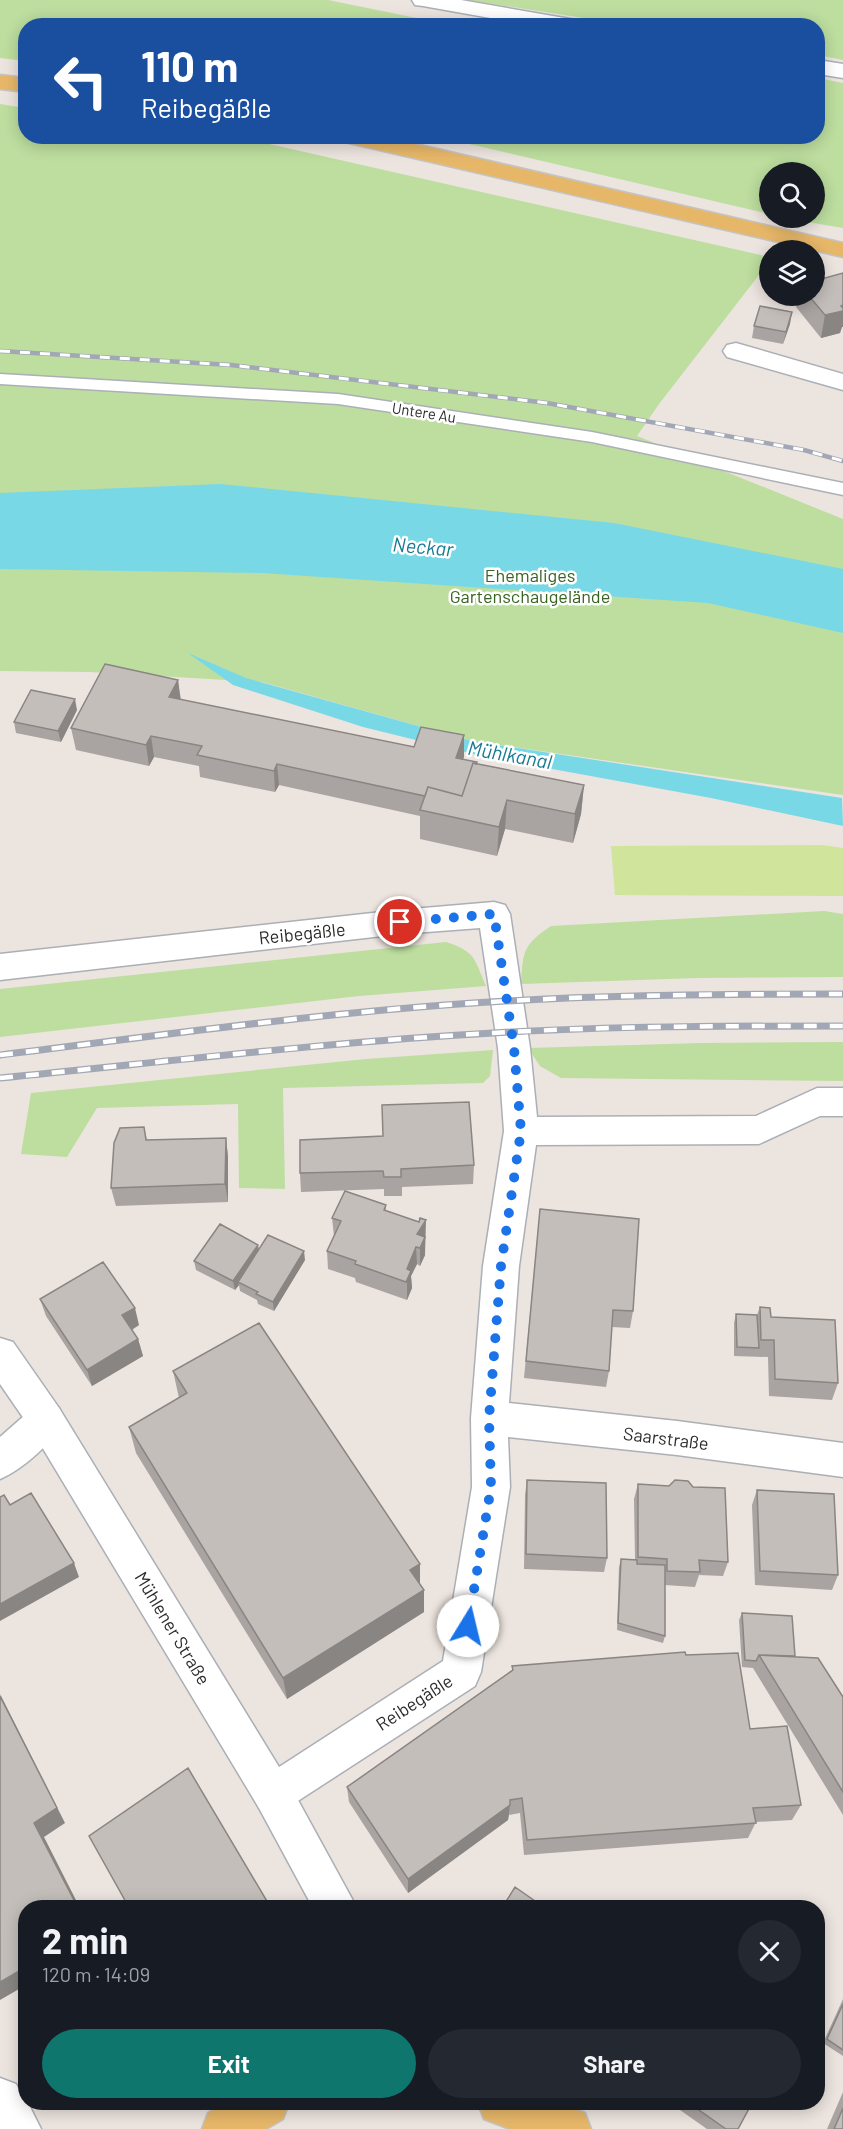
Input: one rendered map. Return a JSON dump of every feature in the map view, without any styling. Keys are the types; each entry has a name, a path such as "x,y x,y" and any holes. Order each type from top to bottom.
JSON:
{"main road":[{"path":"0,82 18,84"},
{"path":"384,144 843,250"},
{"path":"224,2129 255,2110"},
{"path":"519,2110 569,2129"}],"street":[{"path":"423,0 529,18"},
{"path":"825,68 843,71"},
{"path":"736,351 843,382"},
{"name":"Reibegäßle","path":"0,967 365,926 494,914 514,1048 521,1131 501,1266 489,1418 491,1487 461,1672 273,1794"},
{"path":"521,1131 759,1130 817,1102 843,1102"},
{"name":"Mühlener Straße","path":"0,1354 46,1420 273,1794 332,1900"},
{"name":"Saarstraße","path":"489,1418 677,1438 843,1460"},
{"path":"0,1461 46,1420"},
{"path":"0,2100 19,2129"}],"lane":[{"name":"Untere Au","path":"0,380 339,399 592,437 843,489"}],"green space":[{"path":"0,0 328,0 417,18 18,18 18,60 0,58"},
{"path":"467,0 843,0 843,60 825,56 825,18 584,18"},
{"path":"825,79 843,83 843,228 825,225 825,162 759,162 759,212 470,144 825,144"},
{"name":"Ehemaliges Gartenschaugelände","path":"0,104 18,107 18,144 269,144 759,255 759,275 637,436 843,519 843,795 472,741 262,682 90,672 0,671"},
{"path":"822,845 843,848 843,896 615,895 611,846"},
{"path":"824,911 843,914 843,977 697,978 521,984 526,950 535,938 551,926"},
{"path":"446,942 463,949 473,957 486,986 359,996 0,1037 0,989"},
{"path":"843,1042 843,1081 561,1078 540,1066 528,1048 701,1043"},
{"path":"493,1050 490,1076 483,1083 283,1088 285,1189 239,1188 238,1104 97,1108 67,1157 21,1154 31,1093 366,1059"}],"water":[{"name":"Neckar","path":"220,484 614,523 843,569 843,633 708,603 262,573 0,569 0,493"},
{"name":"Mühlkanal","path":"188,653 246,678 472,741 842,798 843,826 711,798 481,756 363,727 233,685"}],"building":[{"path":"843,273 843,305 841,306 843,311 825,315 817,306 825,306 825,278"},
{"path":"760,306 792,312 786,332 754,326"},
{"path":"105,664 178,680 169,697 414,747 421,727 464,735 456,758 477,762 473,763 462,796 428,787 425,796 277,764 274,771 197,755 202,746 151,736 146,745 71,728"},
{"path":"31,690 75,699 58,731 14,722"},
{"path":"473,763 584,785 575,814 507,800 499,827 420,810 428,787 462,796"},
{"path":"469,1102 474,1165 401,1169 401,1177 384,1177 383,1171 300,1173 300,1140 383,1136 382,1105"},
{"path":"144,1127 146,1140 226,1138 225,1184 111,1188 114,1143 120,1128"},
{"path":"345,1191 386,1205 384,1210 419,1222 420,1218 426,1220 417,1234 425,1237 420,1248 416,1247 407,1269 411,1271 406,1282 355,1264 356,1261 327,1251 341,1221 332,1218"},
{"path":"540,1209 639,1219 633,1311 613,1310 609,1371 526,1361"},
{"path":"220,1224 258,1245 233,1281 194,1261"},
{"path":"268,1235 304,1251 273,1302 238,1282"},
{"path":"103,1262 135,1308 122,1315 138,1339 87,1370 40,1299"},
{"path":"760,1307 770,1308 771,1317 835,1320 838,1383 775,1379 774,1340 761,1340"},
{"path":"736,1314 757,1315 759,1348 737,1347"},
{"path":"259,1323 420,1564 410,1570 424,1590 283,1678 129,1427 187,1393 173,1371"},
{"path":"527,1480 606,1483 607,1558 526,1554"},
{"path":"675,1480 688,1481 693,1487 725,1488 728,1562 699,1560 700,1572 667,1571 667,1559 638,1557 638,1484 669,1486"},
{"path":"757,1490 834,1494 838,1575 760,1571"},
{"path":"31,1493 74,1563 0,1604 0,1497 4,1495 10,1505"},
{"path":"621,1559 637,1560 637,1564 665,1565 665,1636 618,1623"},
{"path":"742,1613 792,1616 795,1656 759,1655 756,1661 745,1660"},
{"path":"685,1652 686,1655 738,1653 750,1729 787,1726 801,1805 753,1808 756,1823 527,1840 522,1798 510,1800 510,1805 408,1879 347,1787 513,1670 512,1666"},
{"path":"759,1655 818,1658 843,1697 843,1792"},
{"path":"0,1696 57,1808 34,1823 74,1900 18,1900 18,1972 0,1982"},
{"path":"188,1768 266,1900 125,1900 89,1836"},
{"path":"515,1887 534,1900 507,1900"},
{"path":"843,2004 843,2050 827,2039"},
{"path":"843,2108 843,2129 834,2129"},
{"path":"699,2110 748,2110 738,2129 726,2129"}],"railway":[{"path":"0,351 231,365 547,403 804,450 843,461"},
{"path":"0,1055 278,1021 445,1005 644,996 843,994"},
{"path":"0,1078 308,1047 493,1033 712,1026 843,1026"}],"route":[{"path":"400,922 494,914 514,1048 521,1131 501,1266 489,1418 491,1487 468,1626"}]}
